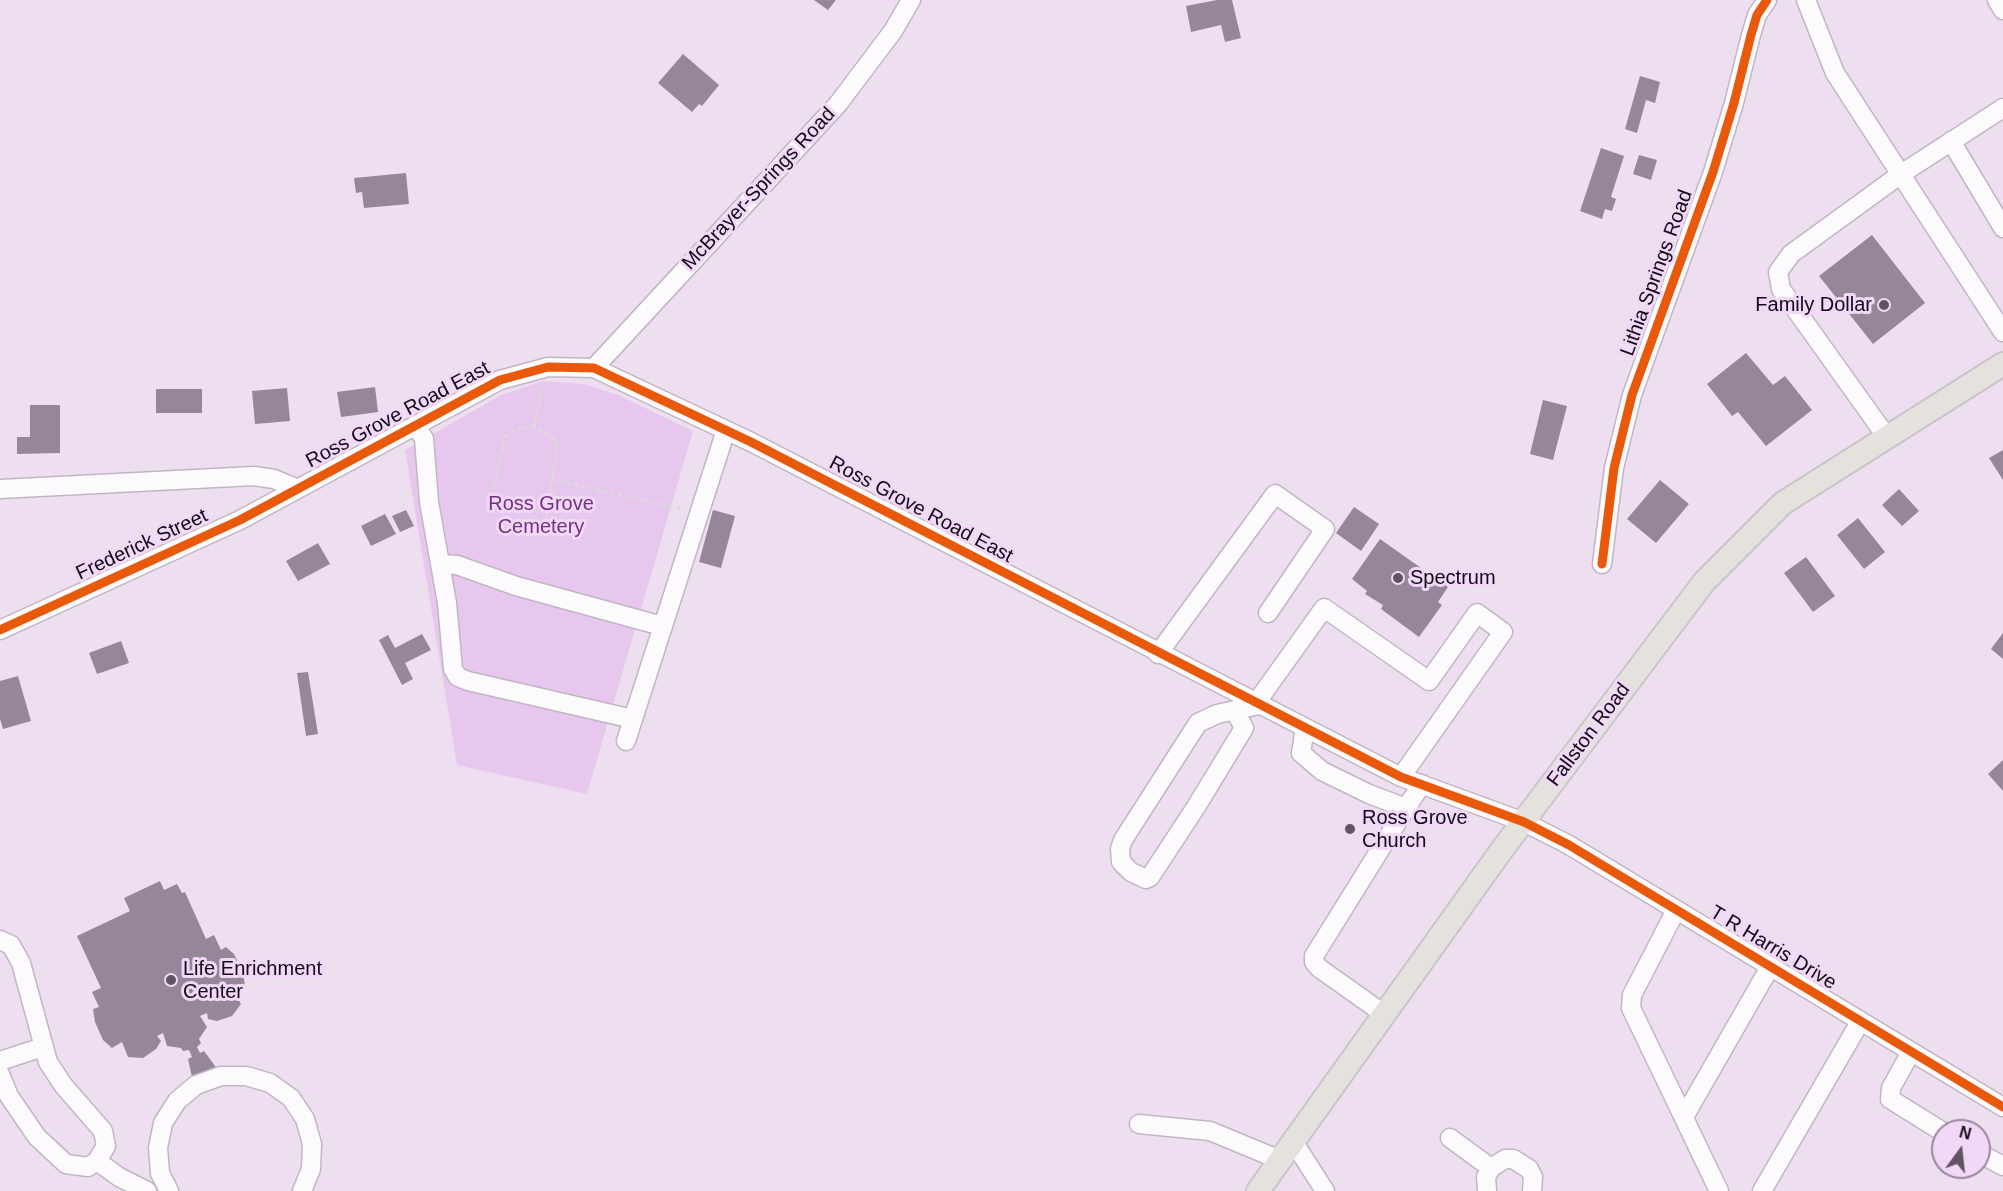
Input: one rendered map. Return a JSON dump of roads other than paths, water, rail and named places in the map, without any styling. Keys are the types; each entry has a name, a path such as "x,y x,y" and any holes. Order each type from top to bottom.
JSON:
{"main road":[{"name":"Fallston Road","path":"1258,1191 1524,822 1704,582 1783,503 2003,364"}],"street":[{"name":"McBrayer-Springs Road","path":"594,368 838,104 893,31 911,0"},
{"name":"Lithia Springs Road","path":"1602,564 1614,468 1632,395 1713,172 1757,15 1767,0"},
{"path":"1806,0 1835,73 2003,332"},
{"path":"1997,0 2003,10"},
{"path":"1886,436 1782,289 1779,272 1791,254 1901,174 2003,108"},
{"path":"1952,141 2003,228"},
{"name":"Ross Grove Road East","path":"0,489 254,476 274,479 298,489 500,380 548,367 594,368 726,430 1401,777 1524,822"},
{"path":"416,425 424,439 429,502 447,603 450,655 453,669 458,677 633,719"},
{"path":"626,741 726,430"},
{"name":"Frederick Street","path":"0,630 240,520 298,489"},
{"path":"1158,654 1275,494 1325,529 1268,613"},
{"path":"441,564 457,566 516,586 662,626"},
{"path":"1235,711 1244,728 1150,877 1146,879 1131,872 1121,862 1120,849 1161,779 1198,723 1217,714 1257,704 1324,608 1455,700"},
{"path":"1401,777 1503,632 1476,614 1429,681"},
{"path":"1305,728 1301,753 1322,771 1406,808"},
{"path":"1384,1014 1319,968 1314,962 1314,956 1422,784"},
{"name":"T R Harris Drive","path":"1524,822 1676,910 2003,1107"},
{"path":"1676,910 1632,995 1631,1008 1719,1191"},
{"path":"0,939 11,945 17,954 48,1062 63,1085 103,1131 106,1146 97,1161 88,1167 66,1164 38,1137 9,1096 0,1074"},
{"path":"1684,1117 1770,967"},
{"path":"1762,1191 1860,1022"},
{"path":"0,1061 43,1047"},
{"path":"1911,1052 1891,1088 1890,1100 1931,1124"},
{"path":"169,1191 160,1173 158,1148 163,1123 177,1101 196,1085 221,1076 246,1076 270,1083 291,1098 305,1119 312,1144 311,1169 302,1191"},
{"path":"1139,1124 1210,1131 1280,1160"},
{"path":"1449,1138 1491,1167"},
{"path":"1293,1141 1325,1191"},
{"path":"1487,1191 1486,1177 1491,1167 1505,1159 1524,1163 1533,1177 1532,1191"},
{"path":"97,1161 119,1177 147,1191"}],"place":[{"name":"Family Dollar","path":"1884,305"},
{"name":"Spectrum","path":"1398,578"},
{"name":"Ross Grove Church","path":"1350,829"},
{"name":"Life Enrichment Center","path":"171,980"}],"park label":[{"name":"Ross Grove Cemetery","path":"541,516"}]}
